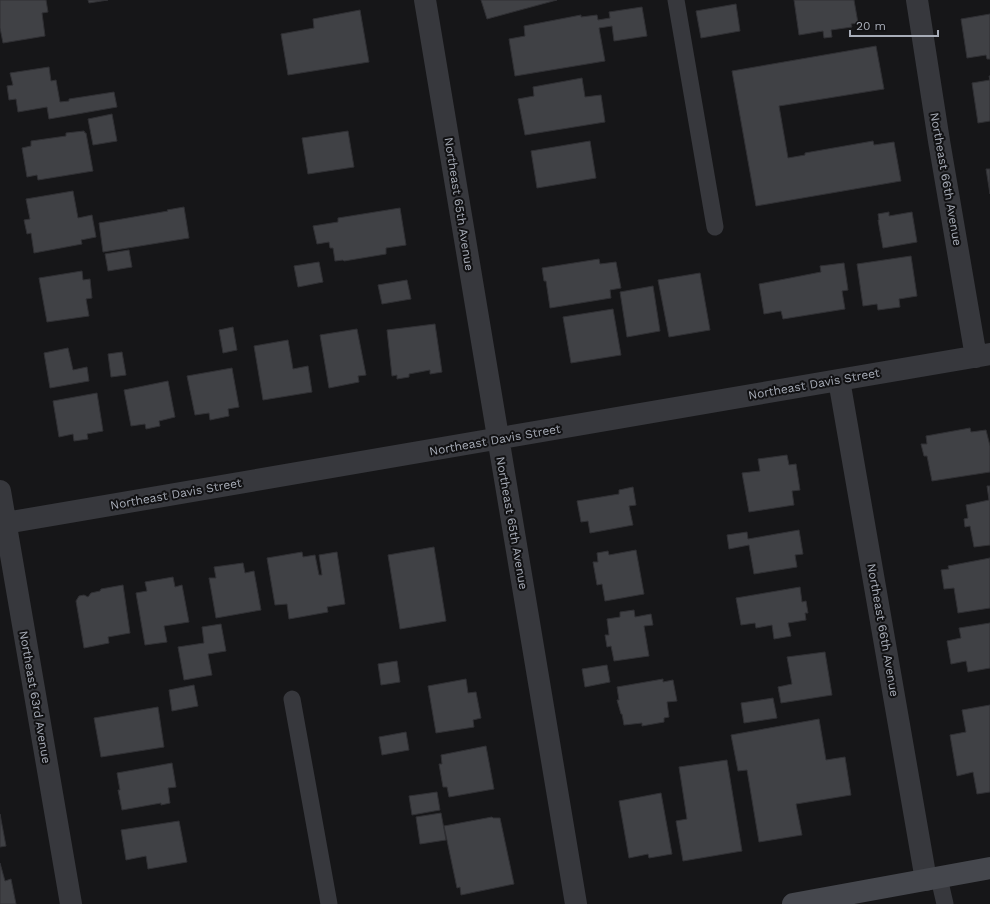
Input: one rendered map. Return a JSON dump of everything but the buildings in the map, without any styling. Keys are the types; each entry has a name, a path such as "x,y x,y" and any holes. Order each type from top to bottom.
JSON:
{"main road":[{"path":"793,904 990,868"}],"street":[{"name":"Northeast 65th Avenue","path":"425,0 576,904"},
{"name":"Northeast 66th Avenue","path":"917,0 939,141 983,356"},
{"name":"Northeast Davis Street","path":"3,523 498,440 983,356"},
{"name":"Northeast 66th Avenue","path":"839,380 933,879"},
{"name":"Northeast 63rd Avenue","path":"0,491 3,523 71,904"}],"lane":[{"path":"676,0 715,227"},
{"path":"292,699 329,904"},
{"path":"933,879 944,904"}]}
